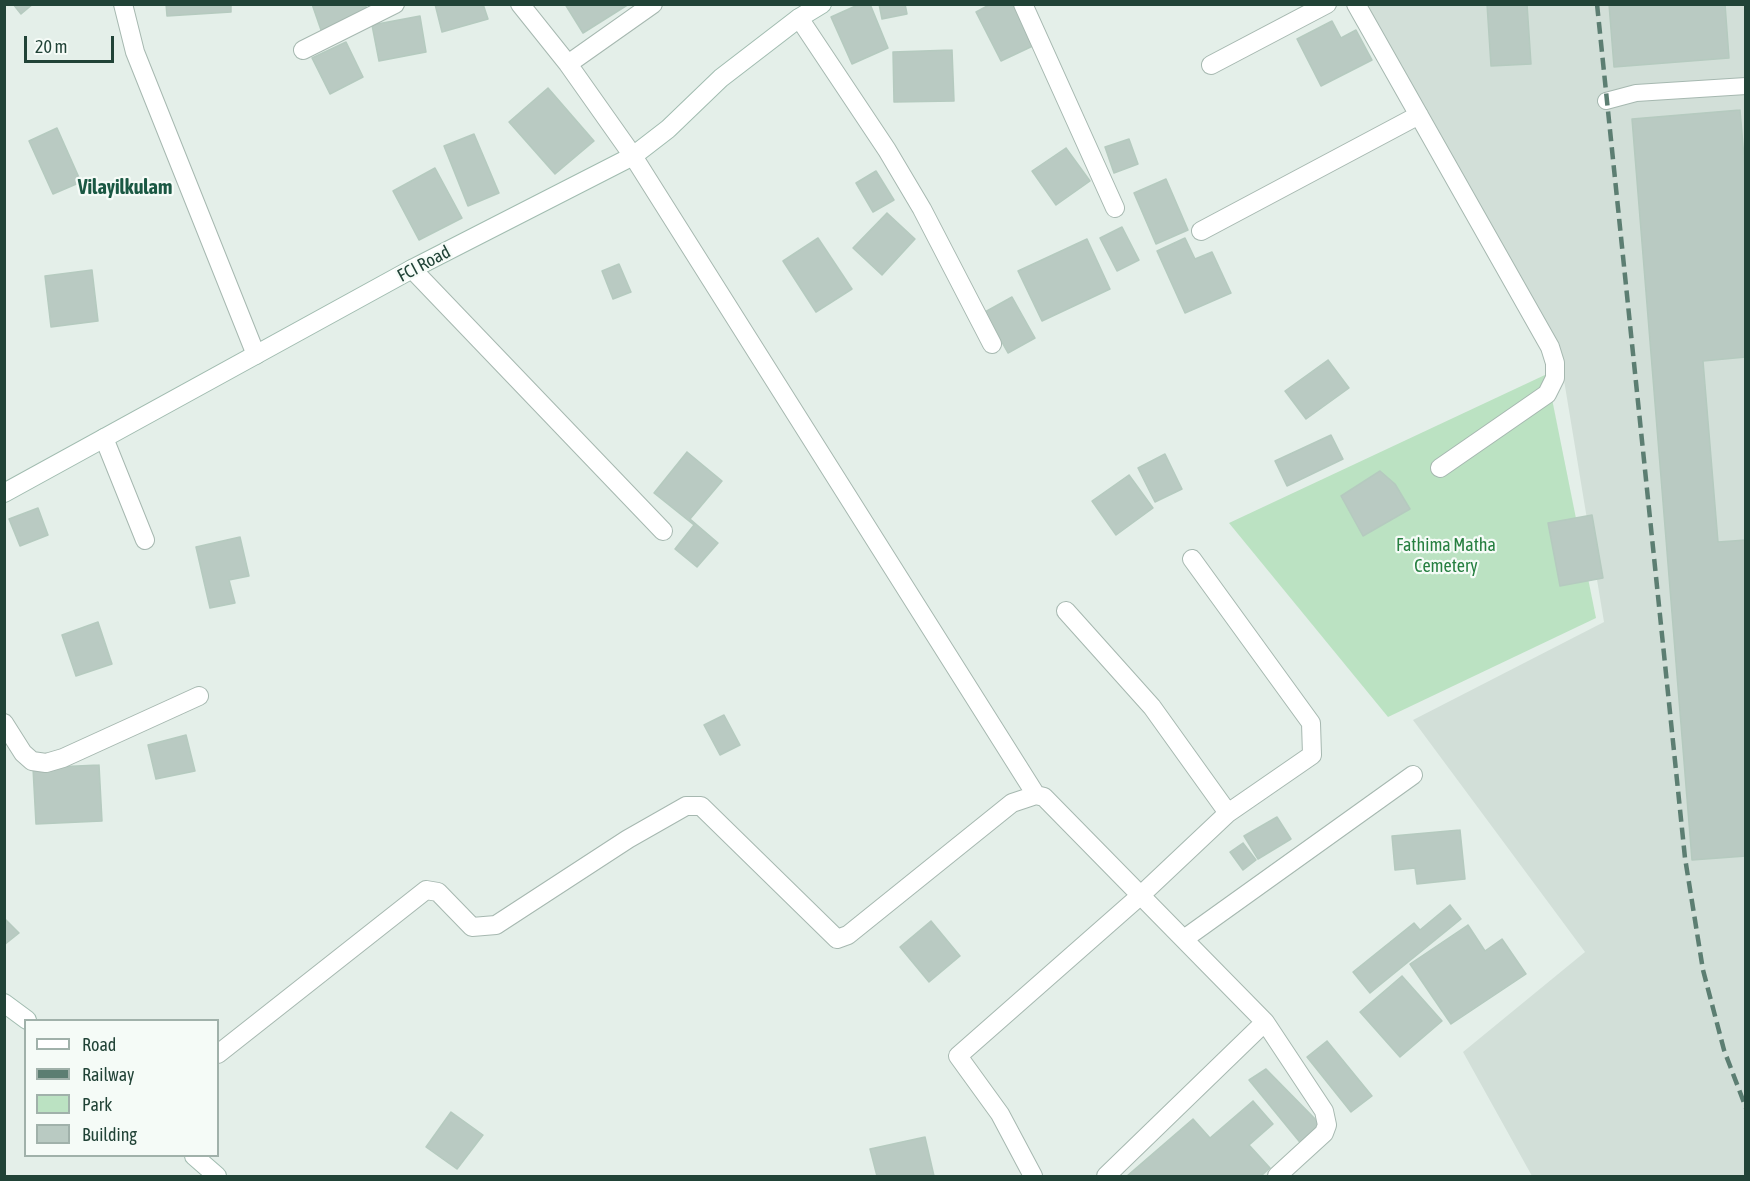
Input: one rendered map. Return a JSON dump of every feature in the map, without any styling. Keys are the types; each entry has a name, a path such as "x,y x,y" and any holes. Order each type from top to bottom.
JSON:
{"street":[{"path":"123,4 135,52 256,355"},
{"path":"303,51 395,4"},
{"path":"520,4 568,64 633,156 1036,795"},
{"path":"568,64 653,4"},
{"name":"FCI Road","path":"4,493 412,269 633,156 668,129 721,78 822,4"},
{"path":"1023,4 1115,208"},
{"path":"1211,65 1327,4"},
{"path":"1356,4 1550,347 1555,363 1555,378 1547,394 1440,468"},
{"path":"800,18 887,150 922,209 992,344"},
{"path":"1202,231 1419,115"},
{"path":"412,269 663,531"},
{"path":"104,438 145,540"},
{"path":"1033,1176 1000,1114 958,1056 1141,895 1228,813 1312,755 1311,723 1192,560"},
{"path":"1066,611 1152,707 1228,813"},
{"path":"4,723 22,753 32,761 46,763 63,758 199,696"},
{"path":"1184,939 1413,774"},
{"path":"219,1053 426,890 438,892 472,927 496,925 628,839 686,806 701,806 837,939 848,935 1012,803 1036,795 1044,797 1265,1022 1324,1110 1327,1118 1324,1133 1277,1176"},
{"path":"4,1003 26,1019"},
{"path":"1106,1176 1265,1022"},
{"path":"196,1157 217,1176"}],"lane":[{"path":"1606,100 1636,93 1746,86"}],"shaded area":[{"path":"1367,5 1745,5 1745,1176 1532,1176 1463,1052 1585,952 1413,720 1604,622 1562,368"}],"green space":[{"name":"Fathima Matha Cemetery","path":"1547,374 1596,618 1388,717 1229,523"}],"building":[{"path":"13,4 33,4 21,14"},
{"path":"166,4 231,4 231,12 167,16"},
{"path":"312,4 365,4 368,12 321,30"},
{"path":"435,4 483,4 488,19 442,32"},
{"path":"565,4 629,4 583,33"},
{"path":"860,4 870,4 888,48 852,64 831,17"},
{"path":"879,4 905,4 907,14 882,19"},
{"path":"991,4 1017,4 1037,44 1001,61 976,12"},
{"path":"1487,4 1527,4 1531,64 1491,66"},
{"path":"1609,4 1725,4 1729,58 1614,67"},
{"path":"420,16 426,52 379,61 372,25"},
{"path":"1332,21 1341,38 1356,30 1372,60 1321,86 1297,39"},
{"path":"346,42 363,77 330,94 312,58"},
{"path":"952,50 954,101 894,102 893,52"},
{"path":"548,88 594,141 555,174 509,122"},
{"path":"1740,110 1746,181 1746,357 1703,361 1718,542 1746,540 1746,856 1692,860 1632,119"},
{"path":"57,128 81,182 53,194 29,141"},
{"path":"474,134 499,193 468,206 444,146"},
{"path":"1129,139 1138,164 1114,173 1105,147"},
{"path":"1066,148 1090,181 1056,205 1032,171"},
{"path":"435,168 462,218 419,240 393,191"},
{"path":"876,171 894,200 873,212 856,183"},
{"path":"1166,179 1188,230 1156,244 1134,193"},
{"path":"887,213 915,239 882,275 853,248"},
{"path":"1122,227 1139,260 1117,271 1100,238"},
{"path":"818,238 852,289 816,312 783,261"},
{"path":"1185,238 1195,259 1212,252 1231,293 1185,313 1157,251"},
{"path":"1087,239 1110,289 1042,321 1018,271"},
{"path":"619,264 631,292 613,299 602,271"},
{"path":"92,270 98,321 51,327 45,276"},
{"path":"1012,297 1035,338 1008,353 985,312"},
{"path":"1328,360 1349,388 1306,419 1285,391"},
{"path":"1331,435 1343,459 1287,486 1275,461"},
{"path":"687,452 722,481 690,519 718,543 697,567 675,549 694,525 654,493"},
{"path":"1165,454 1182,489 1155,502 1138,468"},
{"path":"1380,471 1395,484 1410,509 1363,536 1341,496"},
{"path":"1129,475 1153,508 1116,535 1092,501"},
{"path":"38,508 48,535 20,546 9,519"},
{"path":"1592,515 1603,578 1560,586 1548,523"},
{"path":"240,537 249,576 229,580 235,603 210,608 196,547"},
{"path":"98,622 112,664 76,676 62,635"},
{"path":"724,715 740,745 720,755 704,725"},
{"path":"186,735 195,771 156,779 148,745"},
{"path":"99,765 102,821 36,824 33,768"},
{"path":"1277,817 1291,839 1258,859 1244,836"},
{"path":"1460,830 1465,879 1417,884 1415,868 1395,870 1392,836"},
{"path":"1243,843 1256,860 1243,870 1230,852"},
{"path":"1450,905 1461,919 1370,993 1353,972 1414,923 1420,930"},
{"path":"4,918 19,933 4,945"},
{"path":"931,921 960,956 929,982 900,947"},
{"path":"1468,925 1485,951 1502,939 1526,974 1451,1024 1410,964"},
{"path":"1402,976 1442,1021 1400,1057 1360,1012"},
{"path":"1327,1041 1372,1096 1351,1112 1307,1057"},
{"path":"1266,1069 1323,1127 1303,1146 1249,1080"},
{"path":"1253,1101 1273,1124 1249,1145 1270,1168 1261,1176 1127,1176 1193,1119 1210,1138"},
{"path":"451,1112 483,1135 457,1169 426,1147"},
{"path":"925,1137 934,1176 877,1176 870,1149"}],"railway":[{"path":"1597,4 1685,858 1703,970 1724,1050 1746,1108"}],"district":[{"name":"Vilayilkulam","path":"125,188"}]}
